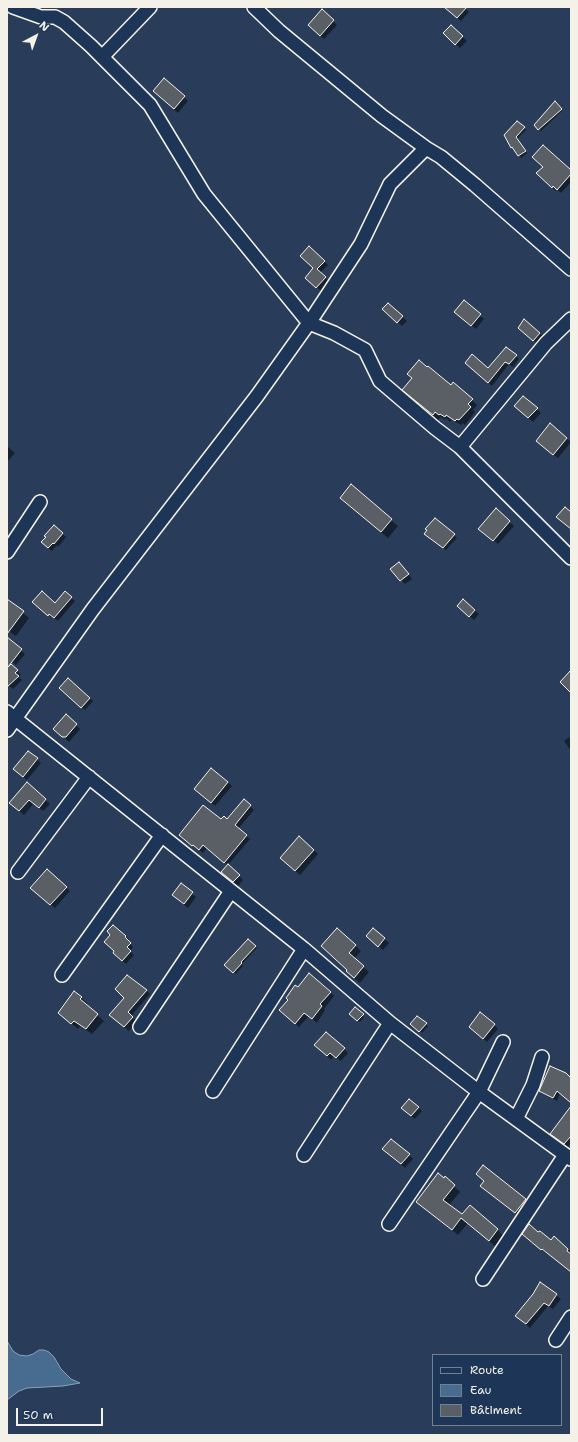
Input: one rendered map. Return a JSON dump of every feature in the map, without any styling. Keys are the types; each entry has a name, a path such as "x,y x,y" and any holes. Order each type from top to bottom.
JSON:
{"street":[{"path":"13,7 41,17 55,17 64,22 102,57 150,105 204,194 309,323 334,333 364,350 380,381 460,447 571,558"},
{"path":"102,57 150,7"},
{"path":"254,7 279,31 382,116 441,157 571,268"},
{"path":"7,730 11,716 257,396 309,323 361,244 390,184 426,148"},
{"path":"460,447 546,343 571,319"},
{"path":"7,552 40,502"},
{"path":"11,716 304,949 390,1023 479,1092 568,1157 483,1279"},
{"path":"18,872 89,777"},
{"path":"62,975 162,835"},
{"path":"140,1027 231,891"},
{"path":"212,1091 304,949"},
{"path":"304,1155 390,1023"},
{"path":"389,1224 479,1092 503,1042"},
{"path":"516,1119 533,1085 542,1057"},
{"path":"556,1340 571,1317"}],"water":[{"path":"7,1341 13,1351 19,1355 27,1356 39,1350 49,1352 54,1357 61,1369 71,1379 80,1383 63,1386 27,1388 19,1391 7,1400"}],"building":[{"path":"444,7 467,7 457,18"},
{"path":"322,9 334,20 320,36 308,25"},
{"path":"451,25 463,36 455,45 443,33"},
{"path":"164,78 185,96 174,109 153,91"},
{"path":"555,101 562,109 538,130 534,125"},
{"path":"517,121 525,127 516,137 526,151 518,156 512,147 511,148 504,135"},
{"path":"543,145 571,170 571,174 557,190 553,186 552,188 536,173 543,167 532,157"},
{"path":"309,246 325,261 317,269 326,277 316,288 305,278 313,268 300,256"},
{"path":"464,300 481,314 471,326 454,312"},
{"path":"388,303 403,316 397,323 382,309"},
{"path":"524,319 540,333 533,341 518,328"},
{"path":"506,347 517,355 509,364 505,362 488,383 465,363 472,354 488,368"},
{"path":"419,360 451,385 453,382 473,399 468,404 471,407 459,420 457,419 455,421 446,415 445,417 435,412 433,415 402,390 412,378 407,374"},
{"path":"523,396 538,408 528,418 514,406"},
{"path":"550,423 567,438 553,455 536,441"},
{"path":"351,484 392,519 381,532 340,498"},
{"path":"565,507 571,512 571,529 556,517"},
{"path":"496,508 510,521 493,541 478,529"},
{"path":"435,518 455,534 443,548 424,534 427,530 425,529"},
{"path":"54,525 63,533 54,544 53,543 48,548 41,542 46,537 44,536"},
{"path":"399,562 409,574 400,581 390,569"},
{"path":"42,591 55,603 65,591 72,597 54,618 49,614 48,616 32,602"},
{"path":"7,599 24,611 7,634"},
{"path":"463,599 475,610 469,617 457,606"},
{"path":"7,637 22,649 8,667 11,664 18,670 15,673 19,676 7,687"},
{"path":"571,670 571,693 560,682"},
{"path":"68,678 90,698 81,708 59,688"},
{"path":"66,714 77,724 66,737 62,737 53,729"},
{"path":"28,751 38,758 23,777 13,769"},
{"path":"211,768 228,782 211,803 194,789"},
{"path":"27,782 46,799 39,808 29,800 19,811 9,803"},
{"path":"244,799 251,805 235,825 247,835 224,863 203,845 199,850 179,835 203,805 221,819 224,816 227,819"},
{"path":"299,836 314,850 295,871 280,858"},
{"path":"228,864 240,875 233,882 221,872"},
{"path":"47,869 67,887 50,905 30,888"},
{"path":"181,883 193,892 184,904 172,895"},
{"path":"113,925 126,936 125,937 131,943 127,947 131,951 122,961 104,942 110,935 107,931"},
{"path":"337,928 356,945 349,953 364,966 354,978 321,946"},
{"path":"373,928 385,938 378,947 366,936"},
{"path":"248,939 256,946 233,973 224,965"},
{"path":"309,973 331,992 320,1004 322,1006 312,1019 304,1013 295,1024 279,1010 288,1000 286,998 295,985 298,987"},
{"path":"127,975 147,990 128,1012 133,1017 124,1027 109,1015 124,998 115,989"},
{"path":"74,991 82,997 80,999 98,1014 86,1029 74,1021 71,1024 58,1013"},
{"path":"355,1007 364,1014 357,1021 349,1014"},
{"path":"480,1012 495,1024 483,1039 469,1027"},
{"path":"417,1016 427,1023 419,1032 410,1024"},
{"path":"326,1032 345,1048 336,1058 330,1053 327,1056 314,1045"},
{"path":"550,1066 566,1073 571,1078 571,1103 557,1091 553,1098 539,1091"},
{"path":"409,1099 419,1107 411,1116 401,1108"},
{"path":"571,1106 571,1136 564,1144 550,1134"},
{"path":"391,1139 410,1154 401,1164 382,1149"},
{"path":"483,1165 526,1199 515,1213 480,1186 484,1181 476,1174"},
{"path":"438,1173 444,1178 445,1176 455,1185 443,1200 462,1214 470,1205 498,1229 489,1241 461,1218 452,1230 416,1202"},
{"path":"529,1224 551,1240 554,1236 568,1249 567,1251 571,1254 571,1272 522,1234"},
{"path":"540,1282 557,1294 549,1306 544,1303 526,1324 515,1316 533,1294"}]}
